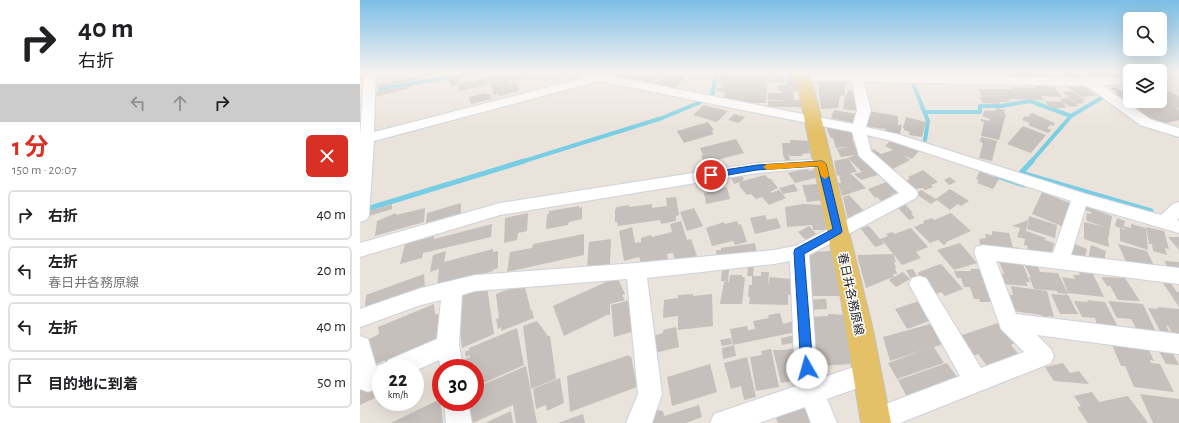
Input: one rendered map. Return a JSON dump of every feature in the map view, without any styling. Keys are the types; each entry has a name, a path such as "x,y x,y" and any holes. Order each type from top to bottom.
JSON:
{"main road":[{"name":"春日井各務原線","path":"807,92 814,119 822,164 869,373 876,421"}],"street":[{"path":"364,139 546,92"},
{"path":"671,92 814,119 892,137 1080,198 1172,225 1179,208"},
{"path":"360,318 421,297 475,283 636,271 774,258 799,252 910,194 864,152 858,129 864,110 860,92"},
{"path":"1103,92 1145,122 1179,133"},
{"path":"360,216 364,139 364,96"},
{"path":"360,250 500,208 757,168 822,164"},
{"path":"1060,261 1080,198"},
{"path":"799,252 805,356 812,393 824,423"},
{"path":"876,421 1043,356 1009,322 983,252 1179,276"},
{"path":"636,271 650,394 639,423"},
{"path":"919,284 976,382"},
{"path":"450,359 448,345 452,289"},
{"path":"1009,322 1179,344"},
{"path":"416,359 448,345"},
{"path":"360,346 368,380 372,378"},
{"path":"723,423 869,373"},
{"path":"457,411 459,423"}],"building":[{"path":"376,92 396,92 374,97"},
{"path":"493,92 516,92 499,96 499,94 494,95"},
{"path":"723,92 767,92 766,103 744,103 744,101 724,98 725,92"},
{"path":"781,92 793,92 794,100 804,100 806,107 768,107 768,101 793,100 768,100 768,93 781,93"},
{"path":"819,92 845,92 845,95 840,96 838,108 821,109"},
{"path":"848,92 858,92 859,111 843,109 845,97"},
{"path":"980,92 1058,92 1062,97 1041,96 1044,100 1009,99 1010,102 999,102 1001,104 983,103 979,97 984,97"},
{"path":"1062,92 1073,92 1085,100 1082,101 1084,103 1077,104"},
{"path":"1075,92 1091,92 1096,95 1082,97"},
{"path":"1117,92 1123,92 1123,101 1112,94"},
{"path":"1167,92 1179,96 1179,108 1170,105 1179,109 1179,120 1161,124 1153,121 1133,108 1167,108"},
{"path":"485,93 490,94 491,99 471,104 469,97"},
{"path":"1068,98 1079,106 1070,107 1059,99"},
{"path":"1045,101 1063,102 1067,108 1050,108"},
{"path":"704,105 728,111 717,122 693,115"},
{"path":"996,108 1005,110 1004,114 1006,114 999,140 981,136 984,122 981,121 981,119 990,121 990,119 982,116 985,110 995,111"},
{"path":"834,110 857,114 854,123 831,118"},
{"path":"869,111 898,116 898,125 902,125 900,134 885,131 886,129 864,126"},
{"path":"1032,113 1055,123 1053,126 1050,125 1047,128 1051,130 1048,133 1028,125 1030,123 1022,120 1025,116 1028,117"},
{"path":"734,114 745,117 739,123 728,120"},
{"path":"906,117 926,122 922,137 909,135 910,132 904,130 903,128"},
{"path":"708,122 714,130 711,131 714,134 684,143 677,131"},
{"path":"1023,126 1046,135 1031,153 1007,144"},
{"path":"826,127 853,130 855,138 852,138 855,147 859,147 881,174 861,180 854,174 862,172 848,158 855,155 841,157 837,149 850,147 836,148 833,138 831,138"},
{"path":"981,137 997,141 992,161 979,158 983,143 980,142"},
{"path":"736,139 744,153 705,163 701,156 703,155 700,148"},
{"path":"790,140 810,141 813,151 802,154 803,156 790,156 788,154 791,161 786,162 783,155 782,143 790,143"},
{"path":"890,141 919,151 912,159 903,155 910,160 889,171 867,152 874,149 881,154 893,150 885,146"},
{"path":"848,158 857,172 850,173 866,188 842,196 838,183 841,183 839,175 837,176 834,161"},
{"path":"808,168 809,171 817,169 819,177 795,183 788,173"},
{"path":"923,170 938,182 931,185 933,187 925,190 922,188 911,190 901,182 910,179 908,177"},
{"path":"980,171 999,179 993,189 977,183 979,180 976,179"},
{"path":"741,174 744,179 743,181 734,184 730,176"},
{"path":"765,175 769,179 770,178 778,188 770,192 779,190 786,198 769,205 762,197 756,199 751,194 747,195 740,187 739,183 743,181"},
{"path":"950,177 956,182 949,185 944,180"},
{"path":"889,181 900,191 891,195 895,199 883,203 877,197 875,198 868,189"},
{"path":"794,184 798,191 783,194 779,188"},
{"path":"818,184 824,200 807,202 802,185"},
{"path":"727,187 730,199 706,204 704,193"},
{"path":"950,189 969,201 961,206 958,204 950,210 937,200 931,204 916,194 921,190 936,199"},
{"path":"1042,192 1072,204 1064,227 1032,214"},
{"path":"849,195 866,213 848,220 843,197"},
{"path":"676,197 679,215 676,216 676,221 661,224 660,220 618,226 617,222 615,222 615,210 617,207 652,204 652,208 667,206 666,198"},
{"path":"461,203 461,213 426,223 427,213"},
{"path":"392,204 392,209 369,216 369,211"},
{"path":"803,204 823,205 827,225 825,225 826,230 813,230 812,225 787,227 785,207"},
{"path":"905,204 913,213 911,213 915,218 909,220 897,207"},
{"path":"579,206 579,208 582,207 582,219 569,222 568,225 546,229 547,214 549,214 549,211"},
{"path":"1085,206 1112,216 1108,240 1109,247 1084,239 1084,222 1105,227 1087,221 1087,213 1091,214 1091,212 1085,210"},
{"path":"425,208 424,222 375,236 377,221 396,213 396,215"},
{"path":"694,208 703,226 687,231 680,212"},
{"path":"528,213 527,231 518,233 517,240 504,243 505,218"},
{"path":"951,213 971,231 946,242 947,243 944,245 938,240 930,243 914,227 924,223 923,221 932,218 934,220"},
{"path":"765,215 767,220 777,218 781,228 755,234 750,218"},
{"path":"1029,216 1057,225 1055,238 1027,229"},
{"path":"1117,218 1125,221 1123,229 1115,226"},
{"path":"1028,220 1026,231 1046,238 1045,240 1054,243 1051,257 1026,252 1028,246 1024,245 1025,239 1017,237 1020,228 1012,226"},
{"path":"681,221 687,240 691,239 698,259 676,263 673,253 667,254 668,259 650,265 649,261 641,263 639,257 624,261 619,231 632,227 635,243 641,242 641,238 651,235 652,237 672,232 670,224"},
{"path":"737,221 739,225 741,224 747,242 735,245 733,241 712,246 706,228 724,222 725,224"},
{"path":"492,224 491,237 423,253 422,258 400,264 405,244 434,236 434,239"},
{"path":"1131,224 1146,228 1148,250 1120,241 1120,228 1127,231 1124,229 1124,226 1131,228"},
{"path":"809,226 816,234 806,240 798,232"},
{"path":"869,226 880,239 888,236 886,234 893,232 894,234 911,228 928,247 916,252 921,258 902,265 882,240 884,244 875,247 860,228"},
{"path":"1146,227 1164,231 1169,249 1165,248 1167,255 1153,251 1152,244 1149,244"},
{"path":"992,231 1009,233 1013,247 1021,248 1023,255 981,249 979,239 986,238 985,234 992,235"},
{"path":"584,234 584,255 507,272 510,252 532,248 533,244"},
{"path":"1168,237 1179,237 1179,250"},
{"path":"611,239 610,264 587,268 589,242"},
{"path":"755,243 757,255 717,257 716,250 721,250 721,248"},
{"path":"960,243 977,263 954,270 937,250"},
{"path":"1072,243 1087,249 1084,261 1069,255"},
{"path":"1118,244 1147,251 1157,272 1129,268"},
{"path":"1091,245 1106,251 1103,266 1088,260"},
{"path":"493,249 493,252 498,251 498,268 493,271 437,287 439,269 430,272 433,255 446,251 444,262"},
{"path":"832,251 842,296 808,296 805,276 809,252"},
{"path":"893,254 896,262 894,262 897,274 893,274 894,277 903,272 910,279 896,287 889,280 893,277 866,288 857,255"},
{"path":"999,261 1022,262 1030,282 1026,282 1028,286 999,284 995,273 1004,274"},
{"path":"1164,261 1179,262 1179,274 1172,274"},
{"path":"940,264 963,289 945,296 941,292 935,294 918,274 919,272"},
{"path":"1024,264 1037,264 1040,272 1058,273 1068,294 1058,293 1057,291 1034,289 1029,277 1031,277"},
{"path":"748,265 754,265 753,276 747,276"},
{"path":"913,269 919,280 912,281 906,270"},
{"path":"971,269 980,269 995,302 980,302 979,299 974,299 970,287 964,287 961,278 957,278 954,271 971,271"},
{"path":"722,270 729,270 728,282 721,281"},
{"path":"1078,271 1092,272 1104,297 1068,293 1062,277 1075,279 1073,275 1080,275"},
{"path":"761,272 769,272 768,285 770,277 791,279 791,295 788,295 788,305 749,304 749,285 752,285 752,276 761,276"},
{"path":"424,274 425,289 365,308 366,295"},
{"path":"730,275 742,275 742,277 745,277 742,304 720,304 724,282 729,282"},
{"path":"617,277 625,294 622,295 625,300 610,304 610,315 607,315 564,336 553,306"},
{"path":"1101,277 1125,278 1140,301 1118,300 1110,286 1107,286"},
{"path":"1161,280 1169,281 1177,292 1179,292 1179,307"},
{"path":"524,283 534,318 501,331 501,327 498,329 496,319 499,318 496,294"},
{"path":"1011,286 1047,291 1054,317 1048,316 1048,318 1041,315 1013,311 1010,295 1013,295"},
{"path":"487,287 494,334 462,348 461,337 456,339 455,329 461,326 457,294 475,290 475,292"},
{"path":"693,294 693,296 712,294 713,326 678,330 678,316 663,318 664,300 678,298 678,295"},
{"path":"1051,294 1068,295 1078,314 1060,314"},
{"path":"634,299 638,330 614,337 611,305"},
{"path":"826,299 827,309 809,310 808,300"},
{"path":"1087,300 1105,302 1118,327 1097,325 1095,318 1082,317 1074,301 1088,302"},
{"path":"919,301 932,320 907,329 895,309"},
{"path":"1108,301 1143,304 1157,334 1138,332 1131,319 1117,318"},
{"path":"434,304 435,314 438,314 442,345 411,359 372,359 372,363 369,339 379,334 378,327"},
{"path":"1157,307 1179,309 1179,337 1174,337 1168,326 1166,326 1172,336 1162,335 1148,308 1158,309"},
{"path":"780,313 783,324 793,321 796,332 733,345 730,329 747,326 748,330 755,329 753,321 769,318 768,315"},
{"path":"828,314 845,315 854,364 816,366 809,317 828,316"},
{"path":"537,321 548,336 550,336 556,379 531,389 523,326"},
{"path":"1001,322 1017,342 1011,345 1020,356 989,369 978,354 969,357 956,337"},
{"path":"930,324 944,344 934,347 944,363 897,379 888,363 926,349 890,361 883,337"},
{"path":"676,327 679,347 651,354 650,337 663,333 663,330"},
{"path":"517,328 524,365 484,383 484,359 465,359 470,357 470,355 466,357 465,352 469,350 469,348"},
{"path":"796,335 798,342 782,345 781,338"},
{"path":"731,338 732,344 722,346 720,340"},
{"path":"734,345 736,356 723,359 722,348"},
{"path":"1112,345 1148,348 1154,361 1150,360 1151,363 1160,364 1174,392 1134,387 1125,366 1121,366"},
{"path":"796,348 801,375 791,378 792,381 781,383 773,350"},
{"path":"1157,348 1171,350 1179,365 1166,364"},
{"path":"771,349 779,387 756,391 750,357 762,355 761,351"},
{"path":"629,355 629,357 631,356 637,387 570,412 567,376"},
{"path":"747,357 756,397 744,400 741,386 731,389 724,363"},
{"path":"947,363 959,380 908,399 898,380"},
{"path":"1063,363 1070,373 1079,371 1089,384 1054,381 1045,367"},
{"path":"710,364 717,392 672,406 667,377"},
{"path":"526,366 537,423 516,423 513,405 473,423 468,423 467,411 484,411 484,384"},
{"path":"560,378 564,403 547,411 546,405 536,409 533,389"},
{"path":"372,382 372,399 360,405 360,388"},
{"path":"1092,392 1099,402 1128,396 1148,423 1088,423 1077,407 1081,406 1074,396"},
{"path":"1140,394 1179,399 1179,423 1153,423"},
{"path":"432,403 432,411 442,411 443,423 391,423 416,411 424,411 424,407"},
{"path":"807,403 818,423 778,423 775,415"},
{"path":"699,405 702,417 686,423 644,423 649,409 663,411 664,416"},
{"path":"511,411 513,423 485,423"},
{"path":"583,414 585,423 558,423"}],"waterway":[{"path":"712,96 713,92"},
{"path":"916,92 924,112"},
{"path":"1071,116 1103,97 1098,93"},
{"path":"521,162 662,118 703,101"},
{"path":"924,112 980,112 980,106 1001,106 1030,101 1071,116"},
{"path":"924,112 928,121 925,140"},
{"path":"1031,162 1071,116"},
{"path":"370,208 524,161"},
{"path":"1032,161 1021,173 1151,211"},
{"path":"997,176 1024,185"}],"slow traffic":[{"path":"767,167 822,164 825,176"}],"route":[{"path":"711,175 757,168 822,164 838,231 799,252 807,368"}]}
